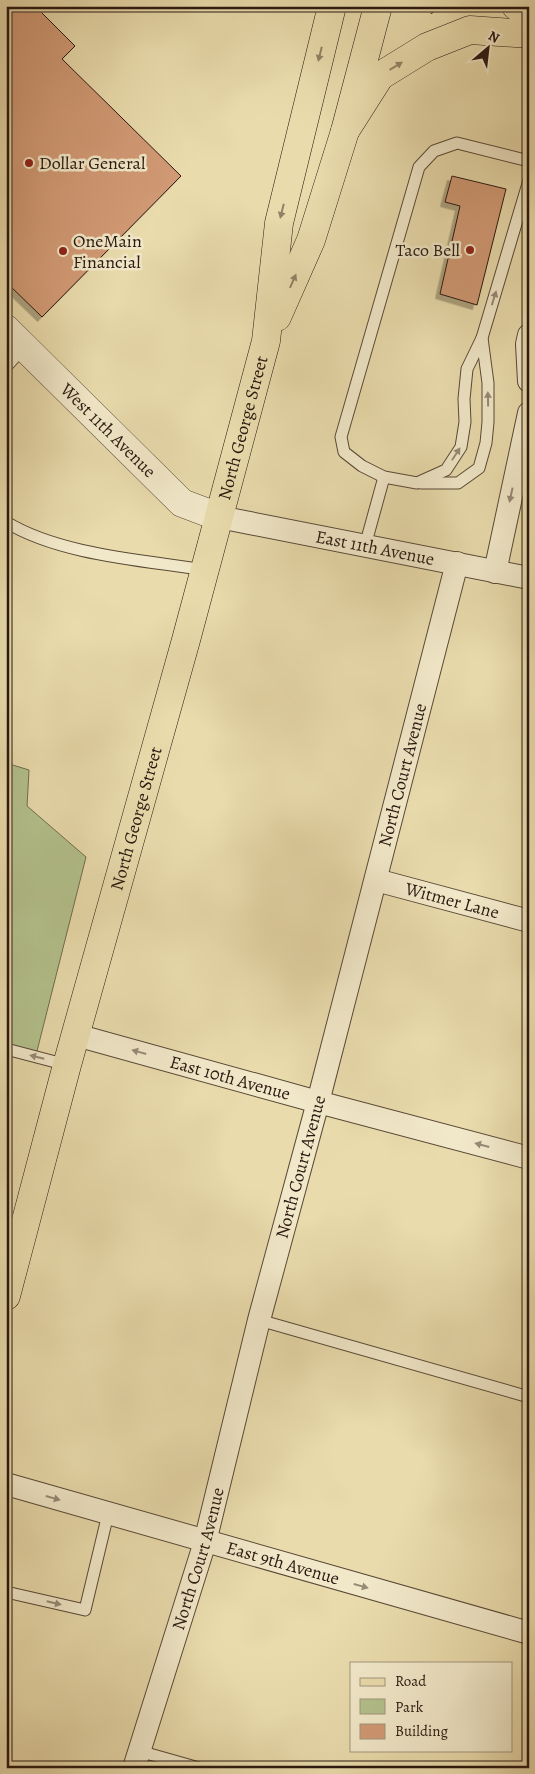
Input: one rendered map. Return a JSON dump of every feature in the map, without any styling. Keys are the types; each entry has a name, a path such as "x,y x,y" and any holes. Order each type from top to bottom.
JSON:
{"main road":[{"name":"North George Street","path":"6,1296 11,1263 220,517 266,341 279,223 332,6"},
{"name":"North George Street","path":"266,341 311,240 345,131 378,6"},
{"path":"516,6 529,14"},
{"path":"345,131 380,76 427,48 470,30 529,34"}],"street":[{"path":"529,335 526,344 529,381"},
{"name":"West 11th Avenue","path":"15,338 182,503 220,517"},
{"path":"495,572 529,413"},
{"name":"East 11th Avenue","path":"220,517 529,578"},
{"name":"North Court Avenue","path":"137,1759 205,1542 259,1320 318,1102 457,563"},
{"name":"Witmer Lane","path":"376,880 529,921"},
{"name":"East 10th Avenue","path":"76,1035 529,1158"},
{"name":"East 9th Avenue","path":"6,1484 529,1633"}],"lane":[{"path":"482,338 488,383 488,422 486,442 479,468 458,483 417,483 384,477 362,466 344,452 341,437 419,167 434,151 456,142 529,161"},
{"path":"417,483 446,470 461,447 465,422 464,399 467,370 482,338 529,180"},
{"path":"6,366 15,338"},
{"path":"365,546 384,477"},
{"path":"6,522 51,541 94,553 205,570"},
{"path":"6,1050 67,1065"},
{"path":"259,1320 529,1397"},
{"path":"6,1592 85,1610 108,1514"},
{"path":"137,1759 199,1768"}],"green space":[{"path":"6,763 29,770 27,806 86,857 36,1055 6,1048"}],"building":[{"path":"6,6 35,6 75,46 62,59 181,176 42,317 6,282"},
{"name":"Taco Bell","path":"452,176 506,189 477,305 440,294 460,206 445,202"}],"place":[{"name":"Dollar General","path":"29,163"},
{"name":"Taco Bell","path":"470,250"},
{"name":"OneMain Financial","path":"63,251"}]}
